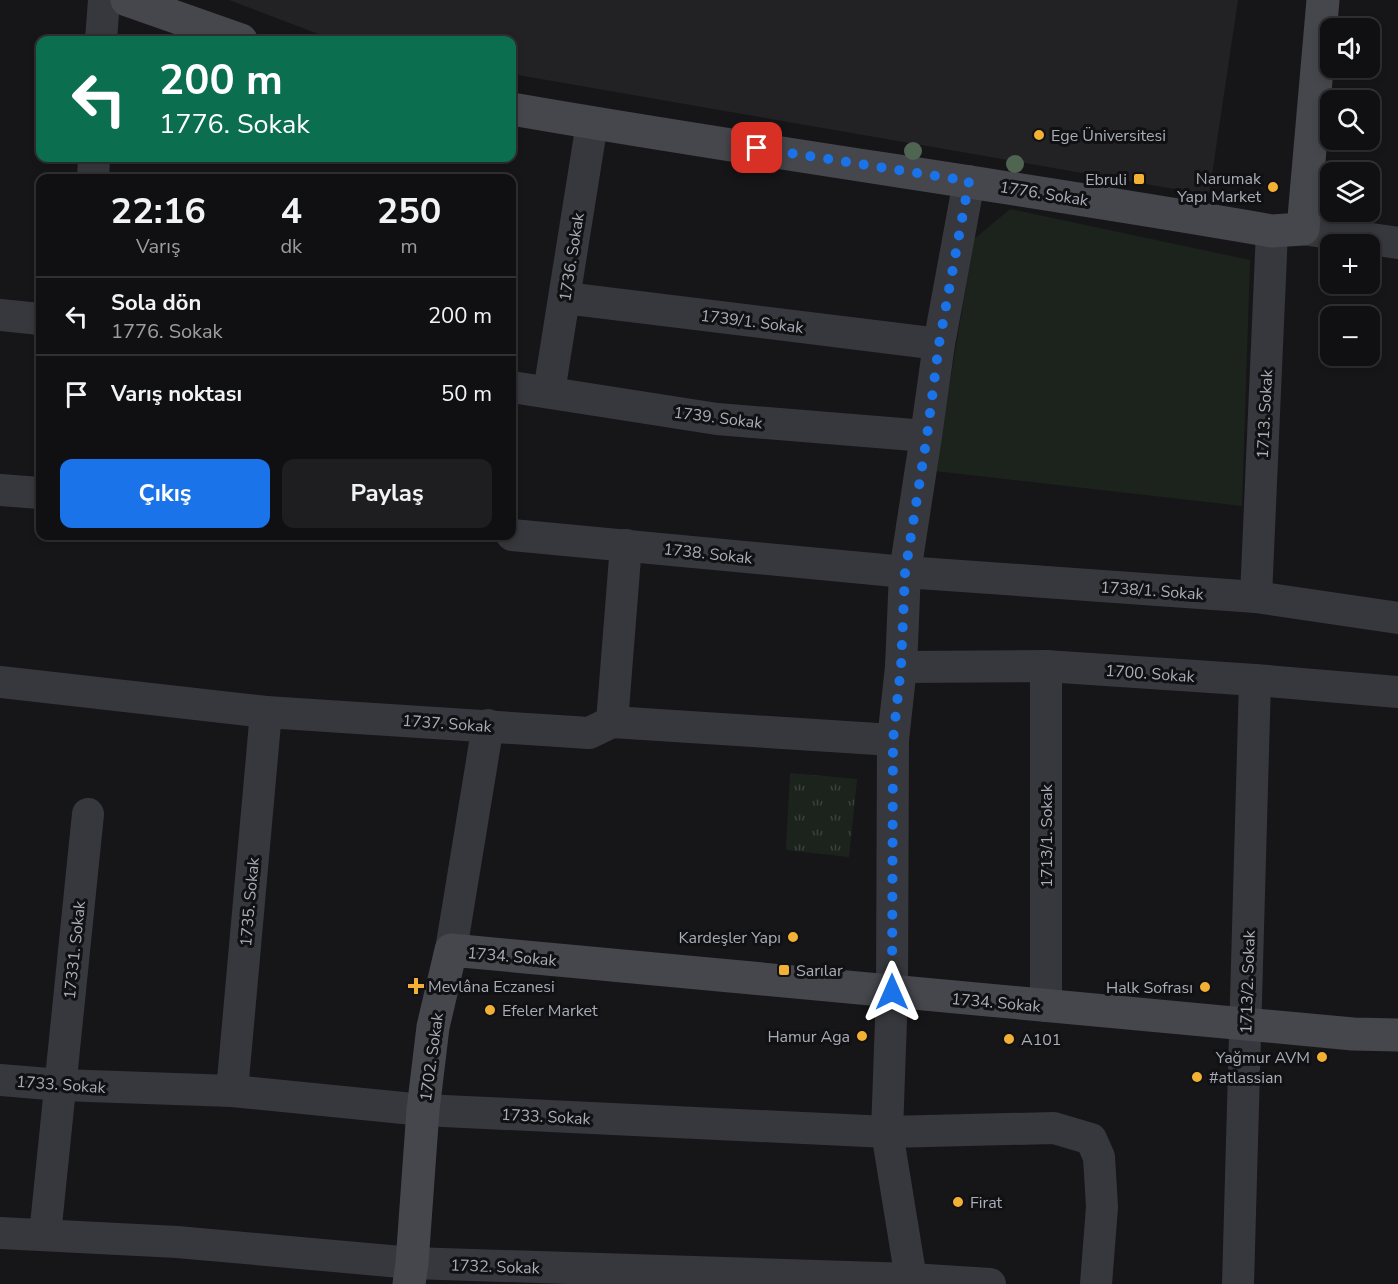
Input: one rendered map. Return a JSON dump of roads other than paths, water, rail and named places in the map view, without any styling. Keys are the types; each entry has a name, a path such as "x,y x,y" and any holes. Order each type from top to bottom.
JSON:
{"street":[{"path":"101,36 104,0"},
{"path":"127,0 230,36"},
{"path":"1287,230 1323,0"},
{"name":"1776. Sokak","path":"516,110 1287,230 1398,243"},
{"name":"1736. Sokak","path":"549,392 592,123"},
{"path":"911,1279 887,1132 892,992 893,740 901,667 905,573 939,344 969,181"},
{"name":"1713. Sokak","path":"1256,597 1287,230"},
{"name":"1739/1. Sokak","path":"565,298 939,344"},
{"path":"0,315 36,319"},
{"name":"1739. Sokak","path":"516,388 717,418 927,436"},
{"path":"0,490 36,493"},
{"name":"1738. Sokak","path":"516,535 905,573"},
{"path":"612,722 626,545"},
{"name":"1738/1. Sokak","path":"905,573 1256,597 1398,618"},
{"name":"1700. Sokak","path":"901,667 1046,666 1398,692"},
{"name":"1713/1. Sokak","path":"1046,666 1046,1006"},
{"name":"1713/2. Sokak","path":"1239,1284 1256,680"},
{"name":"1737. Sokak","path":"0,682 266,712 589,733 612,722 893,740"},
{"name":"1735. Sokak","path":"232,1092 266,712"},
{"name":"1702. Sokak","path":"410,1273 423,1110 433,1027 451,950 488,725"},
{"name":"17331. Sokak","path":"45,1235 88,814"},
{"name":"1734. Sokak","path":"451,950 1353,1035 1398,1035"},
{"name":"1733. Sokak","path":"0,1080 61,1085 232,1092 423,1110 887,1132 1054,1128 1091,1138 1100,1157 1102,1207 1096,1284"},
{"name":"1732. Sokak","path":"0,1233 177,1242 410,1273 741,1279 911,1279 990,1284"}],"place":[{"name":"Ege Üniversitesi","path":"1039,135"},
{"name":"Ebruli","path":"1139,179"},
{"name":"Narumak Yapı Market","path":"1273,187"},
{"name":"Kardeşler Yapı","path":"793,937"},
{"name":"Sarılar","path":"784,970"},
{"name":"Mevlâna Eczanesi","path":"416,986"},
{"name":"Halk Sofrası","path":"1205,987"},
{"name":"Efeler Market","path":"490,1010"},
{"name":"Hamur Aga","path":"862,1036"},
{"name":"A101","path":"1009,1039"},
{"name":"Yağmur AVM","path":"1322,1057"},
{"name":"#atlassian","path":"1197,1077"},
{"name":"Firat","path":"958,1202"}]}
